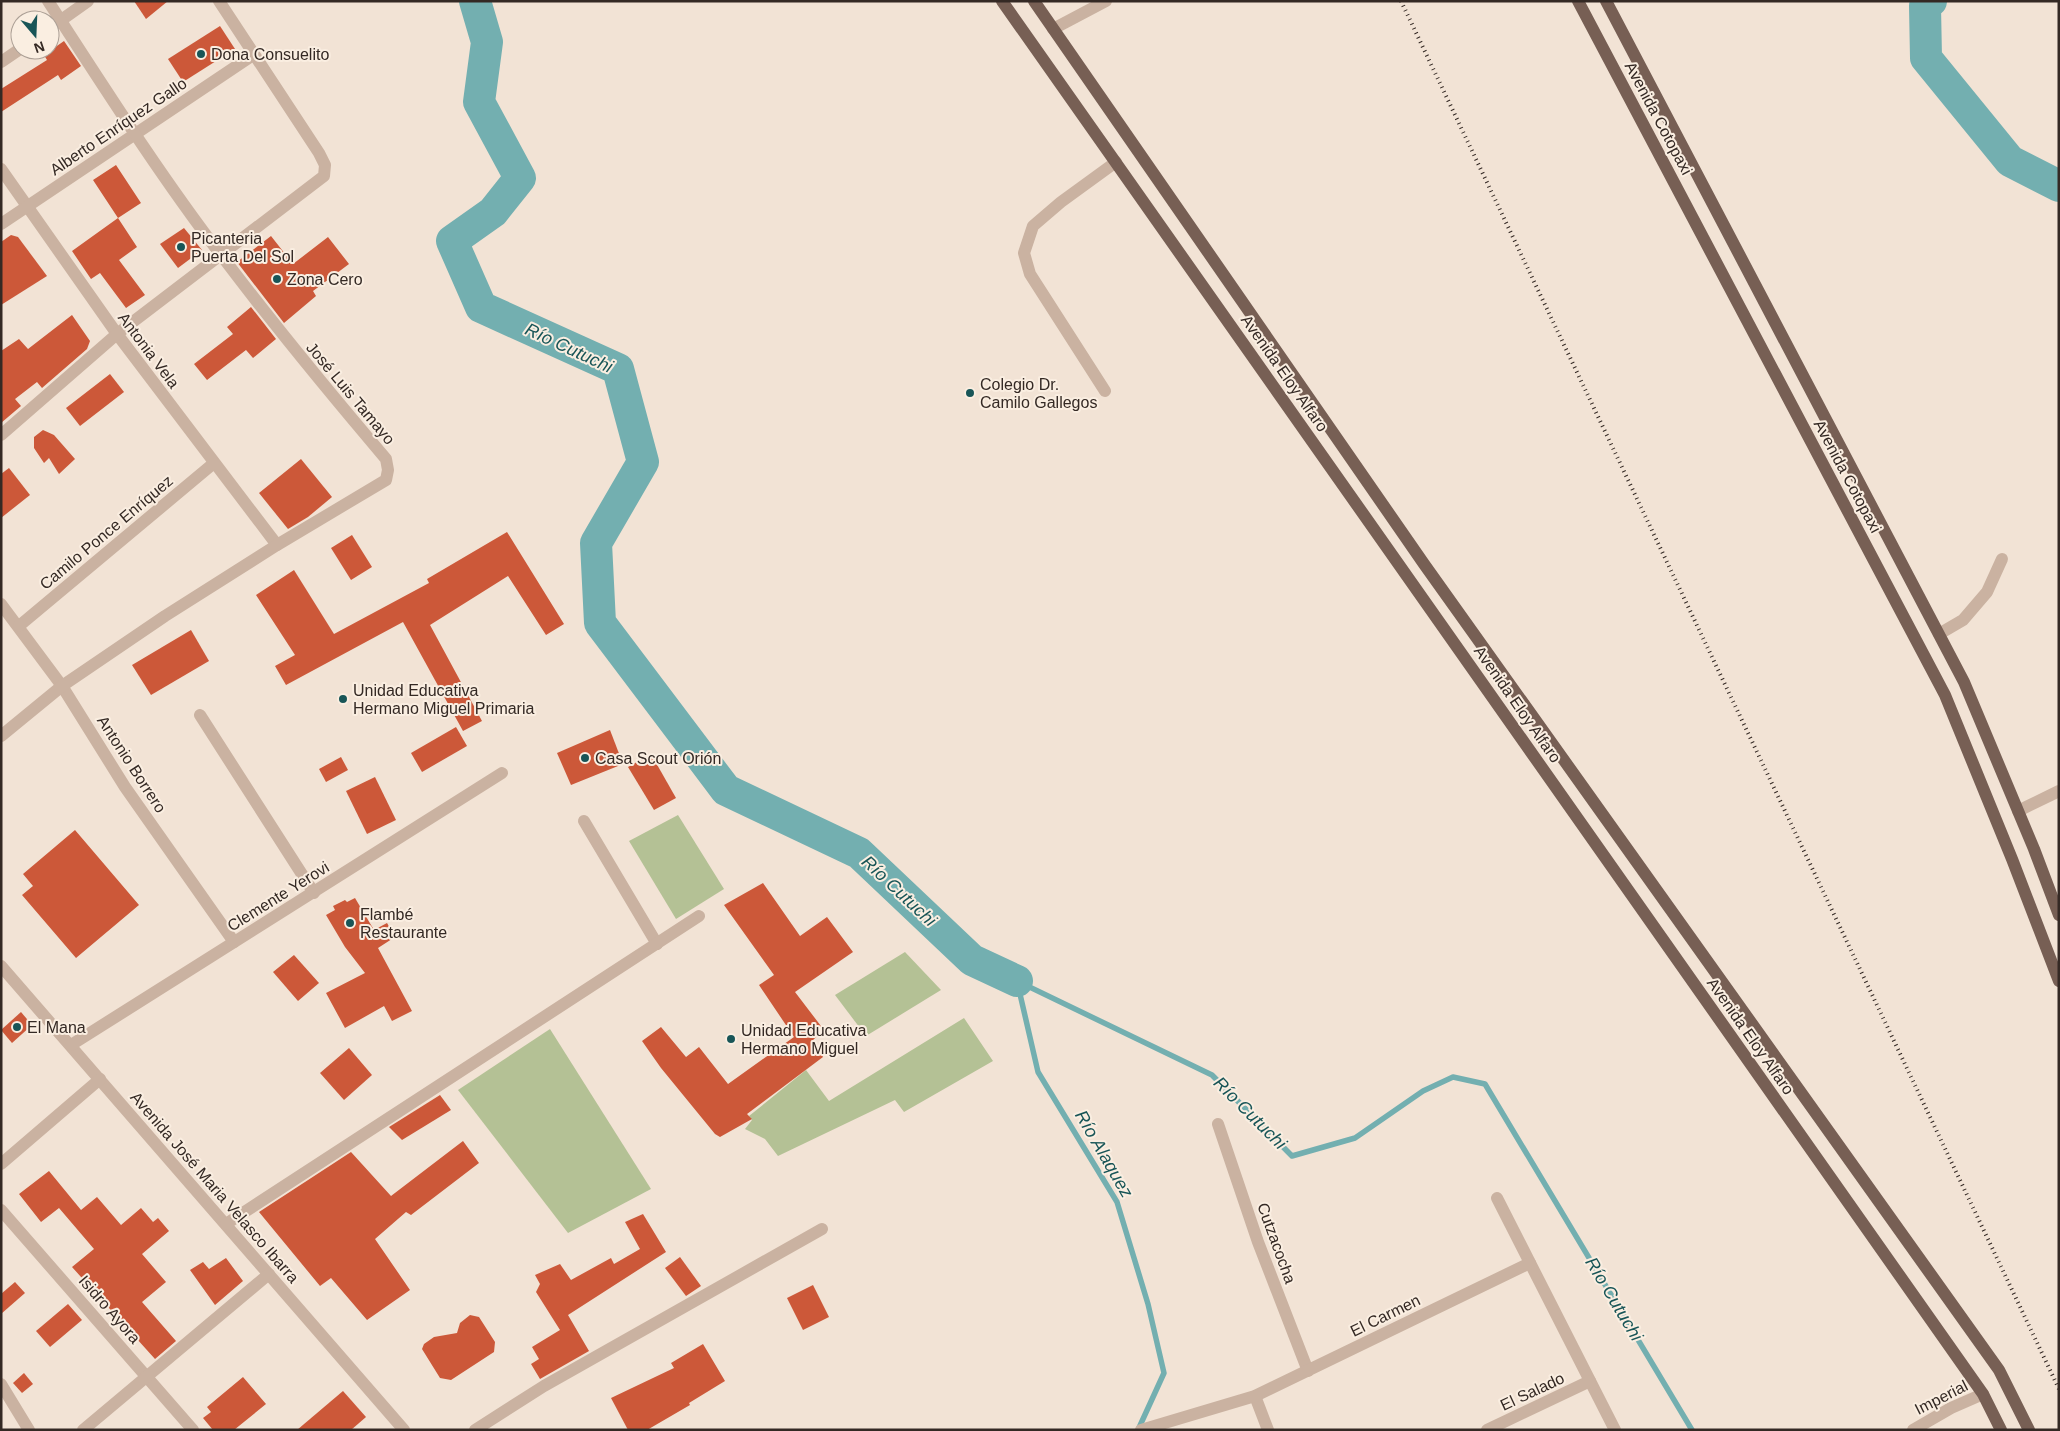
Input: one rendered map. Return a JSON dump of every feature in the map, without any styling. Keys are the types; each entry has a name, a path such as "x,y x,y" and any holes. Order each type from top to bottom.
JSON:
{"main road":[{"name":"Avenida Eloy Alfaro","path":"1002,1 1983,1394 2001,1430"},
{"name":"Avenida Eloy Alfaro","path":"1034,1 1463,620 1999,1370 2028,1430"},
{"name":"Avenida Cotopaxi","path":"1578,1 1945,695 2059,980"},
{"name":"Avenida Cotopaxi","path":"1606,1 1964,682 2059,914"}],"street":[{"path":"60,21 88,1"},
{"path":"1,435 116,334 324,176 325,165 319,153 219,1"},
{"path":"1053,30 1106,1"},
{"name":"José Luis Tamayo","path":"1,736 62,686 165,616 277,545 386,480 388,470 386,459 307,366 220,254 60,31"},
{"name":"Alberto Enríquez Gallo","path":"1,224 253,54"},
{"path":"1105,391 1030,274 1024,253 1033,226 1061,202 1116,162"},
{"name":"Antonia Vela","path":"1,169 116,334 277,545"},
{"name":"Camilo Ponce Enríquez","path":"19,626 214,463"},
{"path":"1939,634 1964,620 1987,592 2002,559"},
{"name":"Antonio Borrero","path":"1,604 62,686 125,787 234,942"},
{"path":"200,715 314,892"},
{"name":"Clemente Yerovi","path":"71,1044 502,773"},
{"path":"2018,811 2059,791"},
{"path":"584,821 657,944"},
{"path":"226,1224 699,916"},
{"name":"Avenida José Maria Velasco Ibarra","path":"1,966 71,1044 404,1430"},
{"path":"1,1164 100,1079"},
{"name":"Cutzacocha","path":"1218,1124 1258,1242 1308,1371"},
{"path":"1497,1198 1615,1430"},
{"name":"Isidro Ayora","path":"1,1210 148,1376 193,1430"},
{"path":"475,1430 544,1386 822,1229"},
{"name":"El Carmen","path":"1141,1430 1255,1396 1530,1263"},
{"path":"83,1430 269,1274"},
{"name":"El Salado","path":"1487,1430 1590,1381"},
{"path":"1,1384 29,1430"},
{"name":"Imperial","path":"1913,1430 1951,1408 1983,1394"},
{"path":"1255,1396 1268,1430"}],"green space":[{"path":"678,815 724,889 676,919 629,841"},
{"path":"905,952 941,990 866,1036 835,995"},
{"path":"964,1018 993,1061 904,1112 895,1100 778,1156 765,1139 745,1129 752,1120 749,1116 806,1070 829,1101"},
{"path":"550,1029 651,1189 568,1233 458,1090"}],"building":[{"path":"134,1 168,1 146,19"},
{"name":"Dona Consuelito","path":"220,26 235,49 183,82 168,59"},
{"path":"64,41 81,66 61,80 58,75 1,112 1,89 47,60 60,60 60,44"},
{"path":"116,165 141,203 118,218 93,180"},
{"path":"118,218 137,247 119,260 145,295 126,308 100,273 91,279 72,251"},
{"name":"Picanteria Puerta Del Sol","path":"184,228 202,250 178,268 160,244"},
{"path":"11,235 18,237 47,276 1,305 1,242"},
{"name":"Zona Cero","path":"271,236 293,264 328,237 349,264 313,291 316,296 284,323 237,262"},
{"path":"251,307 276,339 253,358 246,350 207,380 194,364 233,334 227,327"},
{"path":"72,315 90,341 87,349 42,388 37,382 15,399 21,406 1,423 1,351 19,339 28,349"},
{"path":"110,374 124,392 80,426 66,408"},
{"path":"43,430 54,435 75,459 59,474 49,458 44,463 34,448 34,437"},
{"path":"301,459 332,497 308,517 288,529 259,493"},
{"path":"9,468 30,495 1,518 1,474"},
{"path":"507,532 564,624 546,635 508,576 430,625 482,721 463,731 403,622 286,685 275,666 295,655 256,595 294,570 334,634 429,583 427,579"},
{"path":"352,535 372,567 351,580 331,548"},
{"path":"191,630 209,661 151,695 132,665"},
{"path":"456,727 467,746 422,772 411,753"},
{"name":"Casa Scout Orión","path":"610,730 623,764 571,785 557,753"},
{"path":"651,754 676,798 654,810 628,767"},
{"path":"341,757 348,770 326,782 319,769"},
{"path":"375,777 396,820 367,834 346,791"},
{"path":"75,830 139,905 76,958 22,895 33,886 23,874"},
{"path":"763,883 800,936 827,917 853,952 795,992 824,1030 813,1040 823,1057 747,1114 752,1119 720,1137 715,1134 661,1068 642,1041 661,1027 686,1057 699,1047 728,1084 794,1037 759,985 774,975 724,905"},
{"path":"355,898 374,930 387,923 395,937 378,948 412,1011 392,1021 384,1006 345,1028 326,993 365,973 345,947 326,915 335,910 333,906 345,900 347,902"},
{"path":"294,955 319,983 298,1001 273,972"},
{"name":"El Mana","path":"21,1012 32,1025 12,1043 1,1030"},
{"path":"349,1048 372,1075 344,1100 320,1073"},
{"path":"440,1095 451,1110 402,1140 389,1127"},
{"path":"463,1141 479,1163 411,1215 406,1212 375,1239 410,1290 367,1320 331,1278 320,1286 259,1212 351,1152 391,1196"},
{"path":"49,1171 81,1210 97,1197 121,1225 141,1208 153,1222 158,1218 169,1231 142,1254 166,1282 142,1302 176,1341 155,1359 72,1267 94,1249 59,1208 41,1222 19,1194"},
{"path":"643,1214 666,1252 568,1315 589,1351 540,1379 531,1364 539,1359 532,1347 560,1330 536,1292 540,1284 535,1275 560,1264 571,1280 611,1258 614,1264 640,1249 625,1222"},
{"path":"680,1257 701,1286 686,1296 665,1268"},
{"path":"226,1258 243,1281 215,1305 190,1270 203,1262 209,1269"},
{"path":"15,1282 25,1293 1,1314 1,1294"},
{"path":"813,1285 829,1317 803,1330 787,1298"},
{"path":"68,1304 82,1320 50,1347 36,1331"},
{"path":"470,1315 479,1317 495,1342 494,1352 451,1380 440,1378 422,1349 424,1344 434,1337 457,1333 460,1323"},
{"path":"703,1344 725,1381 689,1403 690,1405 647,1430 628,1430 611,1398 674,1368 671,1363"},
{"path":"24,1373 33,1384 22,1393 13,1383"},
{"path":"243,1377 266,1404 234,1430 213,1430 203,1418 211,1412 207,1407"},
{"path":"343,1391 366,1417 351,1430 297,1430"}],"waterway":[{"name":"Río Cutuchi","path":"475,1 487,42 479,102 520,178 493,212 452,241 481,307 618,369 643,462 596,543 600,623 726,790 859,853 972,960 1017,981"},
{"path":"1931,1 1925,6 1926,58 2010,161 2059,186"},
{"name":"Río Cutuchi","path":"1017,981 1212,1075 1292,1156 1355,1138 1423,1091 1453,1077 1485,1084 1692,1430"},
{"name":"Río Alaquez","path":"1017,981 1038,1072 1117,1202 1148,1304 1164,1373 1138,1430"}],"railway":[{"path":"1401,1 2059,1389"}],"place":[{"name":"Dona Consuelito","path":"201,54"},
{"name":"Picanteria Puerta Del Sol","path":"181,247"},
{"name":"Zona Cero","path":"277,279"},
{"name":"Colegio Dr. Camilo Gallegos","path":"970,393"},
{"name":"Unidad Educativa Hermano Miguel Primaria","path":"343,699"},
{"name":"Casa Scout Orión","path":"585,758"},
{"name":"Flambé Restaurante","path":"350,923"},
{"name":"El Mana","path":"17,1027"},
{"name":"Unidad Educativa Hermano Miguel","path":"731,1039"}]}
